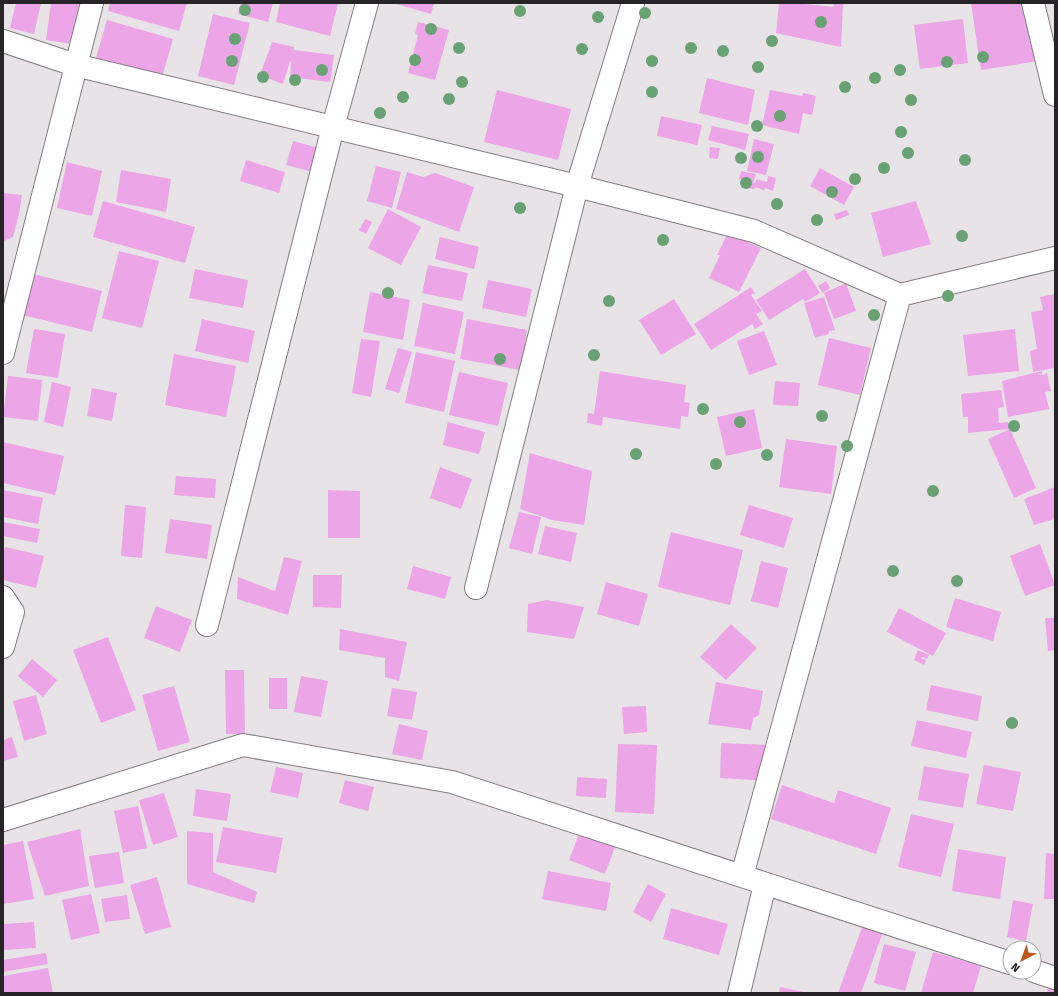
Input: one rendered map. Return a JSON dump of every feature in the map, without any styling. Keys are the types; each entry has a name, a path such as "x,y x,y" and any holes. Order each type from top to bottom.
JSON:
{"street":[{"path":"3,353 92,3"},
{"path":"207,625 333,127 367,3"},
{"path":"476,588 577,186 633,3"},
{"path":"1033,3 1055,95"},
{"path":"3,41 75,65 577,186 754,231 900,295 1055,258"},
{"path":"742,876 900,295"},
{"path":"3,597 13,612 3,647"},
{"path":"3,820 243,745 452,782 1002,960"},
{"path":"739,993 765,884"},
{"path":"1042,974 1055,978"}],"building":[{"path":"16,3 41,3 34,34 10,28"},
{"path":"51,3 79,3 73,44 46,40"},
{"path":"110,3 187,3 179,31 108,11"},
{"path":"241,3 273,3 268,22 238,14"},
{"path":"280,3 338,3 330,36 276,22"},
{"path":"393,3 434,3 431,14"},
{"path":"779,3 834,7 834,3 843,3 841,47 776,33"},
{"path":"971,3 1025,3 1038,61 981,70"},
{"path":"213,14 250,23 234,85 198,76"},
{"path":"963,19 968,63 920,69 914,25"},
{"path":"107,20 173,39 162,77 96,58"},
{"path":"418,22 449,30 435,80 408,73 418,35 415,34"},
{"path":"272,42 294,47 294,50 334,55 330,82 290,77 290,61 283,84 260,75"},
{"path":"707,78 755,90 748,125 699,113"},
{"path":"497,90 571,109 558,160 484,142"},
{"path":"770,90 802,96 803,93 816,96 812,115 803,113 799,134 762,125"},
{"path":"661,116 702,125 697,145 657,136"},
{"path":"712,126 749,134 745,150 708,140"},
{"path":"754,139 774,144 766,175 747,171"},
{"path":"293,141 319,148 313,172 286,165"},
{"path":"710,147 720,148 718,159 709,158"},
{"path":"246,160 285,172 279,193 240,181"},
{"path":"67,162 102,171 92,216 57,208"},
{"path":"376,166 401,172 392,208 367,201"},
{"path":"820,168 854,187 844,205 810,186"},
{"path":"121,170 171,179 166,212 116,202"},
{"path":"741,171 756,174 753,183 755,183 756,179 767,182 768,176 776,178 773,191 765,188 764,190 755,187 754,189 747,188 747,182 739,179"},
{"path":"407,172 423,177 435,173 474,187 459,232 396,209"},
{"path":"3,193 22,195 13,237 4,241 3,240"},
{"path":"103,201 195,227 185,263 93,237"},
{"path":"916,201 931,244 883,257 871,213"},
{"path":"388,209 421,227 401,265 368,248"},
{"path":"847,210 849,215 836,220 834,214"},
{"path":"365,219 372,222 366,234 359,230"},
{"path":"728,233 761,248 739,292 709,278 720,255 717,255"},
{"path":"440,237 479,247 474,269 435,259"},
{"path":"119,251 159,261 142,328 102,318"},
{"path":"428,265 468,273 462,301 422,293"},
{"path":"195,269 248,280 243,308 189,298"},
{"path":"805,269 820,293 805,302 803,299 769,320 756,300"},
{"path":"33,274 102,291 92,332 23,315"},
{"path":"488,280 532,289 526,317 482,308"},
{"path":"826,281 830,288 823,293 818,286"},
{"path":"846,283 856,311 834,319 824,293"},
{"path":"751,287 755,293 751,295 762,311 756,314 763,324 755,329 752,324 711,350 694,324"},
{"path":"370,292 410,300 403,340 363,332"},
{"path":"1055,294 1055,368 1033,372 1030,351 1037,349 1031,312 1043,310 1040,297"},
{"path":"824,297 835,330 829,331 829,334 815,338 804,303"},
{"path":"674,299 696,334 661,355 639,320"},
{"path":"423,303 464,312 455,354 414,346"},
{"path":"202,319 255,331 248,363 195,351"},
{"path":"467,319 527,330 521,370 460,359"},
{"path":"34,329 65,334 58,378 26,373"},
{"path":"1015,329 1019,371 968,376 963,335"},
{"path":"764,331 777,365 749,375 737,341"},
{"path":"829,338 871,348 860,395 818,385"},
{"path":"361,339 380,341 371,397 352,393"},
{"path":"398,348 412,352 399,393 385,389"},
{"path":"416,352 455,361 444,412 405,403"},
{"path":"174,354 236,366 226,417 165,405"},
{"path":"600,371 686,385 684,402 690,403 688,417 681,416 680,429 603,417 602,426 587,423 588,413 594,414"},
{"path":"1042,371 1042,374 1037,375 1043,375 1047,373 1051,391 1045,392 1049,409 1008,417 1002,381"},
{"path":"459,372 508,383 498,426 449,415"},
{"path":"8,376 42,380 38,421 3,417"},
{"path":"775,381 800,383 798,406 773,405"},
{"path":"52,382 71,387 63,427 44,422"},
{"path":"92,388 117,393 112,421 87,416"},
{"path":"1001,390 1004,407 998,408 999,423 1008,422 1009,429 968,433 968,417 963,417 961,394"},
{"path":"754,409 762,448 726,456 717,417"},
{"path":"448,422 485,432 479,454 443,445"},
{"path":"1010,429 1036,488 1014,498 988,439"},
{"path":"786,439 837,446 831,494 779,487"},
{"path":"3,442 64,456 55,495 3,483"},
{"path":"530,453 592,471 584,525 552,520 520,509"},
{"path":"440,467 472,479 461,509 430,498"},
{"path":"176,476 216,479 215,498 174,495"},
{"path":"1055,487 1055,519 1034,525 1024,499"},
{"path":"3,490 43,498 38,524 3,517"},
{"path":"328,490 360,491 360,538 328,538"},
{"path":"125,505 146,507 142,558 121,556"},
{"path":"749,505 793,518 784,548 740,535"},
{"path":"519,512 541,517 532,554 509,548"},
{"path":"170,519 212,525 207,559 165,553"},
{"path":"3,522 40,529 37,543 3,536"},
{"path":"545,526 577,533 571,562 538,554"},
{"path":"671,532 743,550 730,605 658,587"},
{"path":"1040,544 1055,585 1025,596 1010,556"},
{"path":"5,547 44,556 36,588 3,580 3,553"},
{"path":"284,557 302,561 288,615 237,599 238,577 275,591"},
{"path":"761,561 788,568 778,608 751,601"},
{"path":"413,566 451,577 445,599 407,589"},
{"path":"313,575 342,575 341,608 313,607"},
{"path":"606,582 648,594 639,626 597,614"},
{"path":"955,598 1001,612 993,641 946,627"},
{"path":"547,600 584,607 574,639 527,632 528,604"},
{"path":"156,606 192,620 180,652 144,638"},
{"path":"899,608 946,633 933,656 887,632"},
{"path":"1045,618 1055,618 1055,650 1048,651"},
{"path":"731,624 757,648 726,680 700,657"},
{"path":"340,629 407,642 399,681 385,677 385,658 339,650"},
{"path":"108,637 136,710 101,723 73,650"},
{"path":"918,650 929,655 927,659 921,658 926,660 924,665 914,660"},
{"path":"32,659 57,680 43,697 18,676"},
{"path":"225,670 244,670 245,734 226,734"},
{"path":"301,676 328,681 321,717 294,712"},
{"path":"269,678 287,678 287,709 269,709"},
{"path":"716,682 763,691 759,715 753,718 751,730 708,724"},
{"path":"931,685 982,696 978,721 926,710"},
{"path":"174,686 190,742 158,751 142,695"},
{"path":"392,688 417,692 412,720 387,716"},
{"path":"36,695 47,734 24,741 13,701"},
{"path":"646,706 647,732 624,734 622,707"},
{"path":"917,720 972,732 966,758 911,746"},
{"path":"399,724 428,731 422,760 392,754"},
{"path":"12,737 18,757 3,761 3,740"},
{"path":"721,743 768,745 767,781 720,778"},
{"path":"618,744 657,745 654,814 615,812"},
{"path":"984,765 1021,772 1013,811 976,804"},
{"path":"924,766 969,774 963,808 918,800"},
{"path":"276,767 303,773 298,798 270,792"},
{"path":"577,777 607,779 606,798 576,796"},
{"path":"345,780 374,787 368,811 339,803"},
{"path":"782,785 834,803 838,790 891,808 876,854 771,819"},
{"path":"196,789 231,794 227,821 193,816"},
{"path":"164,793 178,837 153,845 139,800"},
{"path":"138,806 147,848 123,853 114,811"},
{"path":"911,814 954,824 941,877 898,867"},
{"path":"223,827 283,838 276,873 216,862"},
{"path":"80,829 89,886 45,896 27,842"},
{"path":"187,831 213,833 213,872 257,892 254,903 187,884"},
{"path":"579,834 615,847 605,874 569,860"},
{"path":"23,841 34,899 3,904 3,845"},
{"path":"958,849 1006,857 1000,899 952,891"},
{"path":"119,852 124,883 95,888 89,856"},
{"path":"1046,853 1055,854 1055,899 1044,899"},
{"path":"548,871 611,883 606,911 542,899"},
{"path":"157,877 171,927 145,934 130,885"},
{"path":"648,884 666,894 651,922 633,912"},
{"path":"91,894 100,933 71,940 62,900"},
{"path":"127,895 130,919 105,922 101,899"},
{"path":"1013,900 1033,904 1026,940 1007,937"},
{"path":"671,908 728,924 719,955 663,939"},
{"path":"34,922 36,948 3,950 3,924"},
{"path":"864,922 884,929 861,993 838,993"},
{"path":"884,944 916,952 905,991 874,983"},
{"path":"933,952 981,966 973,993 921,993"},
{"path":"46,953 48,964 3,972 3,960"},
{"path":"48,968 53,993 3,993 3,976"},
{"path":"1049,982 1055,983 1055,993 1047,993"},
{"path":"780,987 804,992 804,993 779,993"}]}
